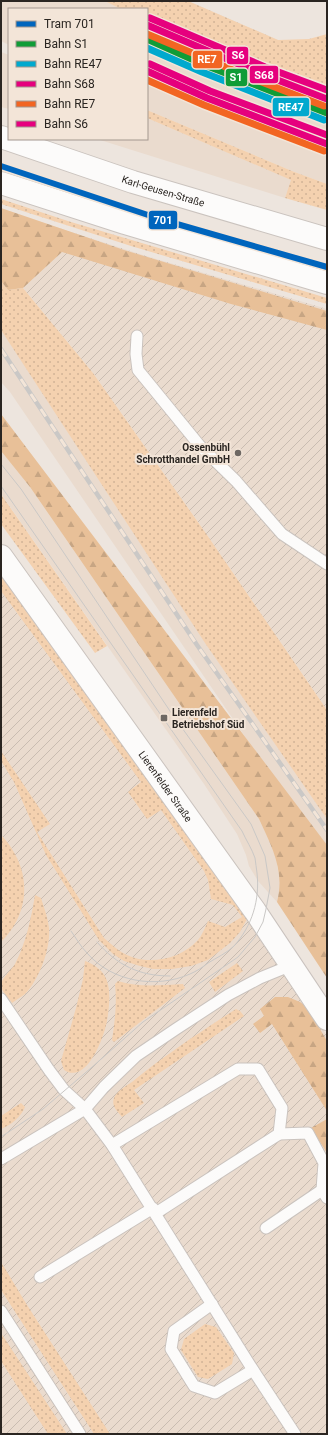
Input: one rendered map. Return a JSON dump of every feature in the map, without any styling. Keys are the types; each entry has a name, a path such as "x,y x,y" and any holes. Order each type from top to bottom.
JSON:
{"main road":[{"name":"Karl-Geusen-Straße","path":"10,140 133,182 327,239"},
{"path":"1,183 125,223 327,283"},
{"name":"Lierenfelder Straße","path":"1,556 255,911 327,1019"}],"lane":[{"path":"136,336 138,370 200,446 236,481 282,534 327,564"},
{"path":"1,1159 84,1109 136,1056 163,1038 228,995 260,978 292,965"},
{"path":"1,999 64,1090 84,1109 112,1145 253,1370 295,1434"},
{"path":"112,1145 238,1069 258,1069 282,1108 279,1134"},
{"path":"40,1277 154,1211 279,1134 308,1134 324,1163 324,1194 266,1228"},
{"path":"212,1304 174,1331 171,1350 194,1386 215,1393 253,1370"},
{"path":"1,1311 80,1434"}],"shaded area":[{"path":"1,1 188,1 278,40 327,58 327,184 292,171 148,110 148,8 8,8 8,44 1,41"},
{"path":"105,1 188,1 278,40 309,39 327,34 327,90 240,61 148,21 148,8 119,8"},
{"path":"1,52 8,55 8,109 1,107"},
{"path":"148,110 292,171 327,184 327,210 285,198 291,180 148,118"},
{"path":"148,118 292,180 285,198 100,140 148,140"},
{"path":"1,199 71,222 327,298 327,304 131,246 1,204"},
{"name":"Ossenbühl Schrotthandel GmbH","path":"43,223 146,256 327,309 327,710 205,532 93,373 23,288"},
{"path":"1,281 8,290 23,288 93,373 205,532 327,710 327,819 205,643 1,330"},
{"path":"1,287 327,777 327,857 10,392 1,382"},
{"path":"1,451 30,487 259,819 275,853 280,890 277,902 258,881 249,866 237,834 204,784 1,494"},
{"path":"1,494 107,646 95,653 1,524"},
{"path":"1,564 306,1002 327,1036 327,1434 1,1434"},
{"path":"1,574 249,915 240,932 230,943 208,960 191,966 172,969 153,969 124,961 113,954 99,940 46,855 14,782 1,761 1,751 50,824 37,832 104,938 118,950 131,957 143,960 169,958 192,946 198,940 208,921 225,927 242,917 233,905 211,899 208,880 204,871 161,810 147,819 128,792 141,782 1,591"},
{"path":"1,835 11,847 18,861 24,885 24,898 16,921 10,932 1,942"},
{"path":"35,895 41,898 47,917 49,928 48,945 43,963 35,981 25,994 12,1003 3,992 1,985 3,979 15,964 22,948 30,922"},
{"path":"85,961 98,968 106,977 109,990 107,1021 102,1038 93,1057 80,1071 72,1073 64,1070 61,1061 83,979"},
{"path":"237,963 243,971 215,992 209,982"},
{"path":"118,981 134,985 183,984 185,988 114,1042 112,1040 116,998 115,984"},
{"path":"236,1009 244,1016 134,1090 144,1103 122,1117 115,1109 113,1104 114,1098 119,1091 170,1053"},
{"path":"21,1103 25,1107 21,1114 12,1123 1,1129 1,1116"},
{"path":"1,1262 110,1434 94,1434 1,1290"},
{"path":"205,1324 216,1327 234,1353 232,1364 208,1379 198,1377 181,1350 184,1339"},
{"path":"1,1333 67,1434 48,1434 1,1361"}],"green space":[{"path":"1,208 124,250 327,311 327,330 231,304 62,252 23,288 8,290 1,281"},
{"path":"1,414 327,845 327,978 277,902 279,880 276,859 259,819 30,487 1,451"},
{"path":"275,997 288,997 307,1007 327,1041 327,1111 272,1024 260,1033 253,1024 264,1016 260,1009"},
{"path":"327,1119 327,1153 311,1128"}],"tram line":[{"name":"701","path":"1,166 163,220 327,267"},
{"path":"1,464 21,489 172,714 251,824 265,856 270,888 263,922 255,937 238,957 143,1022 43,1109 1,1137"},
{"path":"1,486 242,831 255,858 258,883 256,903 246,930 231,949 190,974 177,979 149,982 122,976 109,971 97,963 85,951 71,931"},
{"path":"97,942 112,957 129,968 148,974 170,976"}],"railway":[{"path":"1,349 197,645 327,830"}],"rail line":[{"name":"S6","path":"150,18 265,67 327,90"},
{"name":"S68","path":"148,25 262,74 327,99"},
{"name":"RE7","path":"148,34 259,81 324,106"},
{"name":"S1","path":"148,39 205,65 327,113"},
{"name":"RE47","path":"148,48 202,72 324,120"},
{"name":"S6","path":"150,64 210,91 327,135"},
{"name":"S68","path":"148,71 207,98 327,144"},
{"name":"RE7","path":"148,80 204,105 324,151"}],"place":[{"name":"Ossenbühl Schrotthandel GmbH","path":"238,453"},
{"name":"Lierenfeld Betriebshof Süd","path":"164,718"}]}
